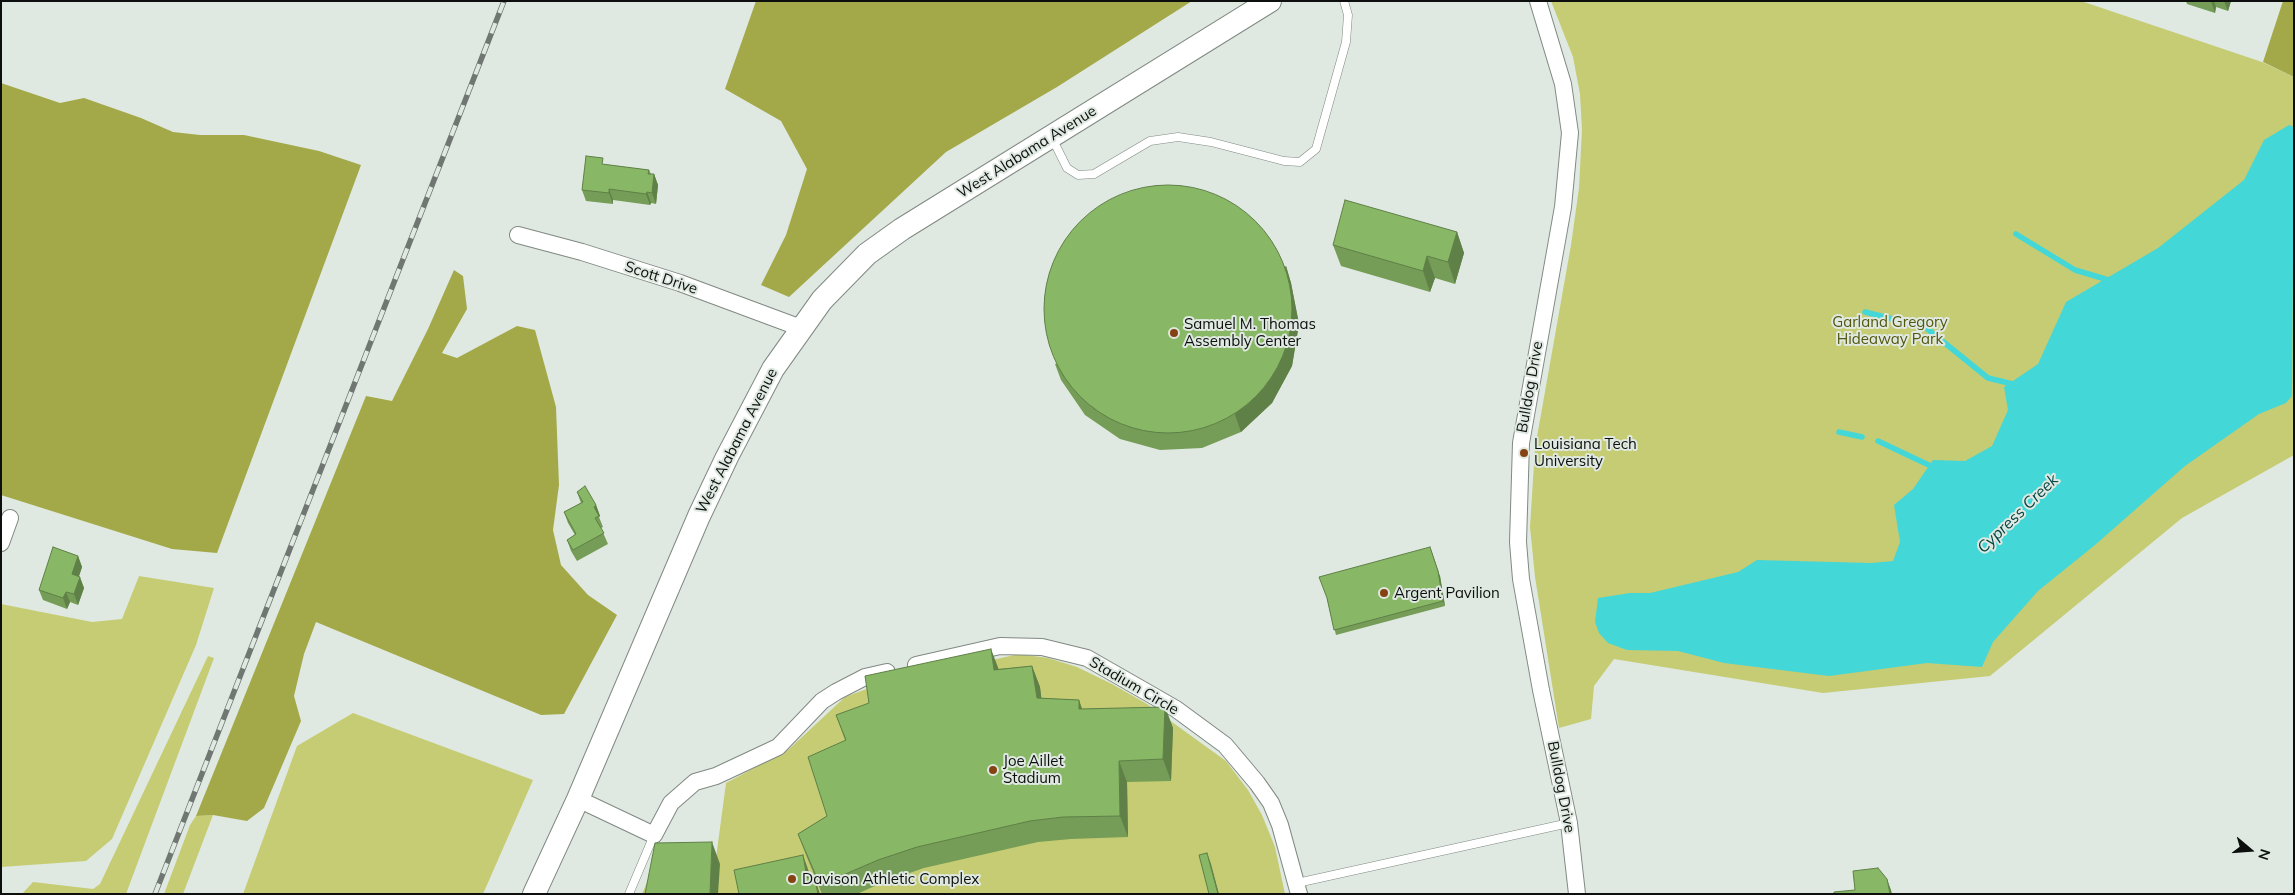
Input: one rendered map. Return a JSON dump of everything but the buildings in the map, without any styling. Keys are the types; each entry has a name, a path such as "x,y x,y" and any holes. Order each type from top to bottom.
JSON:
{"main road":[{"name":"West Alabama Avenue","path":"534,894 727,457 768,377 801,328 838,282 867,254 902,229 1270,1"}],"street":[{"name":"Bulldog Drive","path":"1538,1 1563,84 1570,133 1563,207 1520,442 1518,542 1521,580 1539,681 1569,823 1577,894"},
{"name":"Scott Drive","path":"518,236 582,252 680,283 801,328"},
{"path":"1,543 10,518"},
{"name":"Stadium Circle","path":"654,835 670,803 683,791 695,782 716,776 778,747 822,701 852,682 865,677 994,648 1033,646 1079,655 1108,669 1176,709 1224,745 1257,783 1271,803 1280,825 1298,889"},
{"path":"578,798 654,835"}],"lane":[{"path":"1051,136 1067,168 1078,176 1094,174 1150,142 1178,137 1212,142 1284,161 1300,162 1316,149 1346,42 1348,15 1344,1"},
{"path":"1298,889 1569,823"},
{"path":"629,894 654,835"}],"green space":[{"path":"756,1 1192,1 1057,87 946,152 789,297 761,285 786,235 807,169 781,121 725,89"},
{"name":"Garland Gregory Hideaway Park","path":"1551,1 2081,1 2262,62 2294,77 2294,455 2182,518 1990,676 1823,693 1614,659 1594,686 1591,719 1559,728 1535,577 1530,527 1535,448 1571,245 1579,188 1582,130 1580,94 1573,57"},
{"path":"2283,1 2294,1 2294,77 2263,62"},
{"path":"1,83 60,103 84,98 141,118 173,132 200,135 244,135 319,151 361,165 217,553 172,549 1,495"},
{"path":"454,270 463,276 467,309 442,353 457,358 517,326 535,330 556,407 559,485 553,530 561,565 588,595 617,615 564,714 541,715 316,622 304,654 294,696 301,721 264,808 247,821 213,815 196,816 366,396 392,401 428,329"},
{"path":"139,576 214,588 196,645 112,839 86,861 1,867 1,604 92,622 122,619"},
{"name":"Joe Aillet Stadium","path":"1019,654 1048,658 1077,667 1112,684 1147,704 1226,761 1248,790 1262,815 1275,847 1285,894 642,894 652,870 716,858 726,783 788,750 845,697 872,687"},
{"path":"208,656 214,658 126,894 22,894 33,882 93,889 100,884"},
{"path":"353,713 533,780 483,894 243,894 297,746"},
{"path":"213,815 183,894 164,894 190,825 196,816"}],"water":[{"name":"Cypress Creek","path":"2289,125 2294,127 2292,396 2286,403 2259,414 2185,466 2095,545 2038,591 1993,642 1982,667 1927,663 1829,676 1724,663 1678,651 1627,650 1608,643 1599,633 1595,622 1598,598 1630,593 1650,593 1738,572 1757,560 1871,563 1893,561 1900,542 1894,505 1913,489 1933,460 1965,461 1992,446 2008,410 2004,387 2038,364 2066,302 2158,248 2244,180 2264,140"}],"waterway":[{"path":"2016,234 2075,270 2112,281"},
{"path":"1865,312 1925,327 1988,378 2017,385"},
{"path":"1839,432 1862,437"},
{"path":"1878,441 1935,468"}],"railway":[{"path":"155,894 504,1"}],"place":[{"name":"Samuel M. Thomas Assembly Center","path":"1174,333"},
{"name":"Louisiana Tech University","path":"1524,453"},
{"name":"Argent Pavilion","path":"1384,593"},
{"name":"Joe Aillet Stadium","path":"993,770"},
{"name":"Davison Athletic Complex","path":"792,879"}]}
